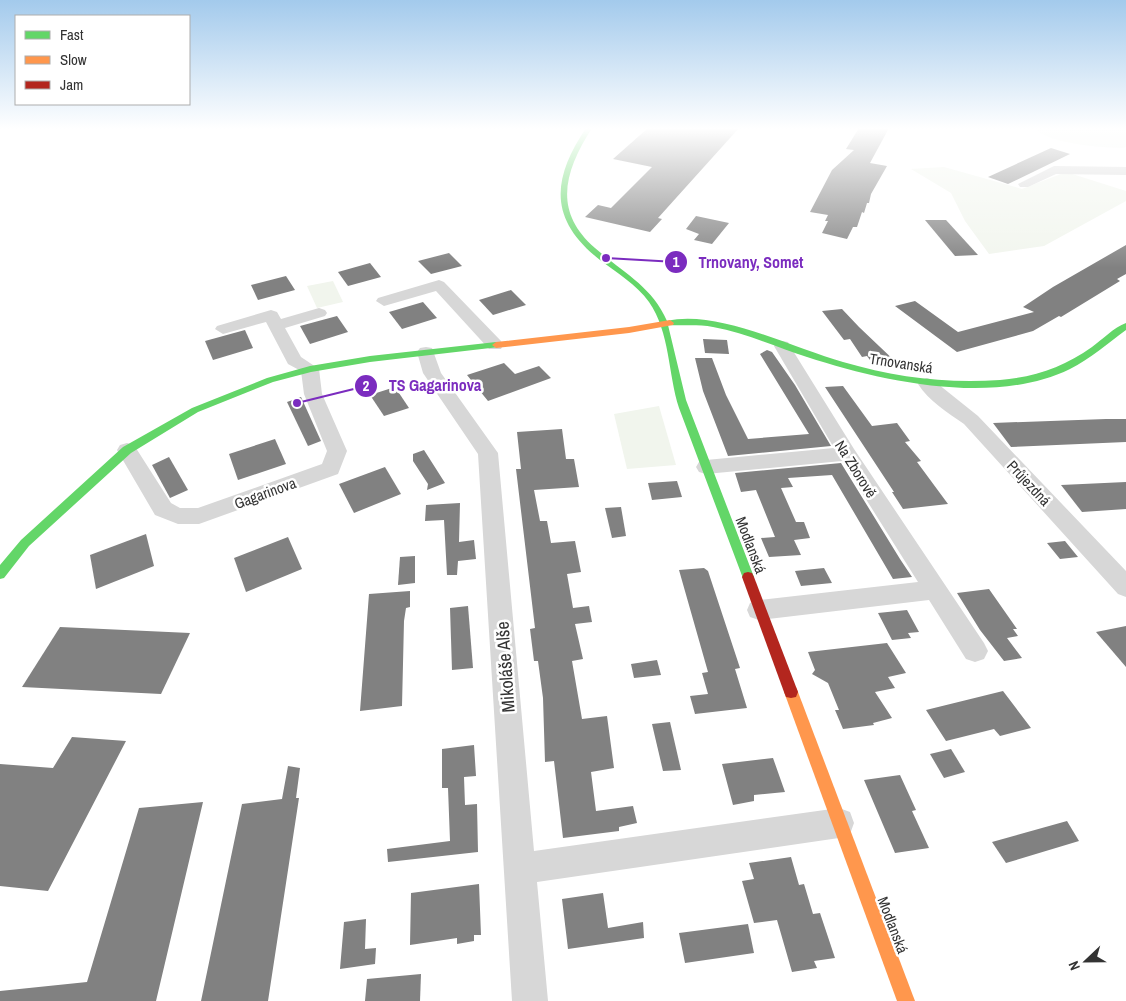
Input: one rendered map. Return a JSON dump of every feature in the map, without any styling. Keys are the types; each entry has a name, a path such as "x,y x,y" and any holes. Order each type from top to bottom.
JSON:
{"street":[{"name":"Modlanská","path":"565,175 564,203 568,221 591,250 646,294 660,314 679,393 906,1001"},
{"path":"1024,184 1044,175"},
{"path":"384,301 439,285 495,345"},
{"path":"276,326 319,313"},
{"path":"223,329 271,316 294,360 310,369"},
{"name":"Trnovanská","path":"663,324 681,321 716,326 869,374 928,384 1004,383 1044,376 1062,370 1126,326"},
{"path":"0,574 25,543 127,450 196,410 270,380 310,369 426,352 649,328 663,324"},
{"name":"Na Zborově","path":"782,346 846,454 975,651"},
{"name":"Mikoláše Alše","path":"426,352 432,373 488,453 530,1001"},
{"name":"Gagarinova","path":"127,450 163,508 178,516 199,516 331,469 337,451 313,394 310,369"},
{"name":"Průjezdná","path":"928,384 945,401 970,420 1126,587"},
{"path":"706,467 846,454"},
{"path":"759,610 935,590"},
{"path":"520,868 839,823"}],"shaded area":[{"path":"921,175 971,175 1022,189 1059,175 1075,175 1126,191 1126,201 1044,246 989,254 965,221 951,193"},
{"path":"333,281 343,302 317,308 307,286"},
{"path":"659,406 676,465 627,469 614,414"}],"building":[{"path":"644,175 697,175 658,218 662,219 650,232 585,217 598,205 611,208"},
{"path":"830,175 882,175 871,194 864,213 862,212 857,227 853,227 847,239 822,233 828,221 825,221 828,215 810,212"},
{"path":"993,175 1027,175 1008,184 988,177"},
{"path":"696,216 729,223 712,244 694,240 699,234 686,229"},
{"path":"925,220 946,220 978,255 955,256"},
{"path":"1126,245 1126,274 1117,279 1120,281 1061,317 1059,316 1033,331 957,352 895,306 915,301 958,332 1034,312 1023,307 1053,287"},
{"path":"449,253 462,266 431,274 418,261"},
{"path":"370,263 381,277 348,286 338,272"},
{"path":"286,276 295,290 258,300 251,285"},
{"path":"511,290 526,305 493,315 479,300"},
{"path":"423,302 437,318 402,329 389,312"},
{"path":"842,309 899,365 884,367 873,364 867,356 862,357 850,339 844,340 822,311"},
{"path":"337,316 348,332 310,344 300,326"},
{"path":"245,330 253,348 213,360 205,341"},
{"path":"703,339 727,340 729,354 705,353"},
{"path":"767,350 772,352 795,385 831,446 728,456 703,391 695,358 712,358 726,395 748,439 809,434 760,354"},
{"path":"504,363 515,374 539,366 551,378 488,401 467,375"},
{"path":"843,386 872,426 897,423 910,441 905,442 921,461 917,462 948,504 903,509 892,492 894,492 825,387"},
{"path":"395,387 409,408 384,416 370,395"},
{"path":"301,397 321,441 308,446 287,402"},
{"path":"1126,419 1126,442 1011,447 993,423"},
{"path":"562,429 566,459 574,459 579,487 534,490 540,521 547,521 551,543 575,541 581,572 567,574 573,608 589,606 592,622 575,624 583,659 572,661 582,719 607,716 614,768 591,772 596,811 633,806 637,823 619,827 619,831 563,838 554,761 545,762 543,698 538,661 534,661 530,629 535,628 516,469 521,469 517,432"},
{"path":"275,439 286,464 238,480 229,454"},
{"path":"424,450 445,483 427,490 428,484 413,461 413,454"},
{"path":"169,457 188,490 170,498 152,465"},
{"path":"841,463 912,577 893,579 832,475 788,478 793,487 781,488 796,522 804,522 810,538 794,540 801,555 769,557 761,538 775,537 756,490 741,492 735,473"},
{"path":"385,467 401,494 354,513 339,484"},
{"path":"677,481 682,497 652,500 648,483"},
{"path":"1126,482 1126,509 1082,512 1061,485"},
{"path":"460,503 459,542 474,540 476,559 458,561 457,575 447,575 444,520 425,521 426,505"},
{"path":"621,507 626,536 612,538 605,508"},
{"path":"146,534 154,566 96,589 90,555"},
{"path":"288,537 302,569 246,592 234,558"},
{"path":"1065,541 1078,557 1060,559 1047,543"},
{"path":"415,556 415,583 398,585 400,557"},
{"path":"704,568 708,571 740,668 735,669 747,708 695,714 690,696 708,694 702,673 708,672 679,570"},
{"path":"824,568 832,583 801,586 795,571"},
{"path":"989,589 1017,629 1013,629 1018,636 1007,638 1022,658 1004,661 980,630 957,593"},
{"path":"410,591 410,607 406,608 404,621 402,706 360,711 369,594"},
{"path":"468,606 473,668 452,670 450,608"},
{"path":"907,610 919,632 908,633 911,638 892,640 878,613"},
{"path":"1126,626 1126,667 1096,632"},
{"path":"60,627 190,633 161,694 22,687"},
{"path":"887,643 906,673 888,677 895,688 875,692 892,718 873,723 874,725 843,729 835,710 839,710 828,683 812,674 815,670 808,652"},
{"path":"657,660 661,675 634,678 631,664"},
{"path":"1003,691 1031,728 1000,736 994,729 946,741 926,710"},
{"path":"670,722 681,770 663,771 652,724"},
{"path":"72,737 126,741 48,891 0,886 0,764 53,768"},
{"path":"474,745 476,776 464,777 465,805 477,804 478,852 388,862 387,849 450,841 448,788 442,788 442,749"},
{"path":"951,749 965,772 944,778 930,754"},
{"path":"773,758 785,792 754,795 754,801 733,805 722,764"},
{"path":"288,766 300,768 296,798 299,798 268,1001 201,1001 242,804 282,799"},
{"path":"900,775 916,810 912,811 929,848 895,853 864,780"},
{"path":"203,802 156,1001 0,1001 0,991 87,982 139,808"},
{"path":"1067,821 1079,841 1006,863 992,842"},
{"path":"791,857 799,885 804,884 813,914 820,913 835,958 814,961 817,968 792,972 777,920 754,923 742,881 754,879 749,863"},
{"path":"479,884 481,935 474,935 474,941 457,944 457,938 410,945 411,893"},
{"path":"603,893 608,928 643,922 644,938 568,949 562,899"},
{"path":"366,919 365,949 376,948 375,964 340,969 344,922"},
{"path":"748,924 754,953 685,963 679,933"},
{"path":"421,974 420,1001 365,1001 367,979"}],"traffic: fast":[{"path":"565,175 563,194 565,205 571,223 580,237 603,259 641,288 658,311 667,334 676,381 684,408 748,577"},
{"path":"670,323 684,321 728,327 811,355 890,377 945,384 972,385 1016,381 1053,373 1076,362 1126,326"},
{"path":"0,574 25,543 127,450 195,410 270,380 310,369 370,359 496,345"}],"traffic: slow":[{"path":"496,345 629,330 670,323"},
{"path":"791,692 906,1001"}],"traffic: jam":[{"path":"748,577 791,692"}],"place":[{"name":"Trnovany, Somet","path":"606,258"},
{"name":"TS Gagarinova","path":"297,403"}]}
